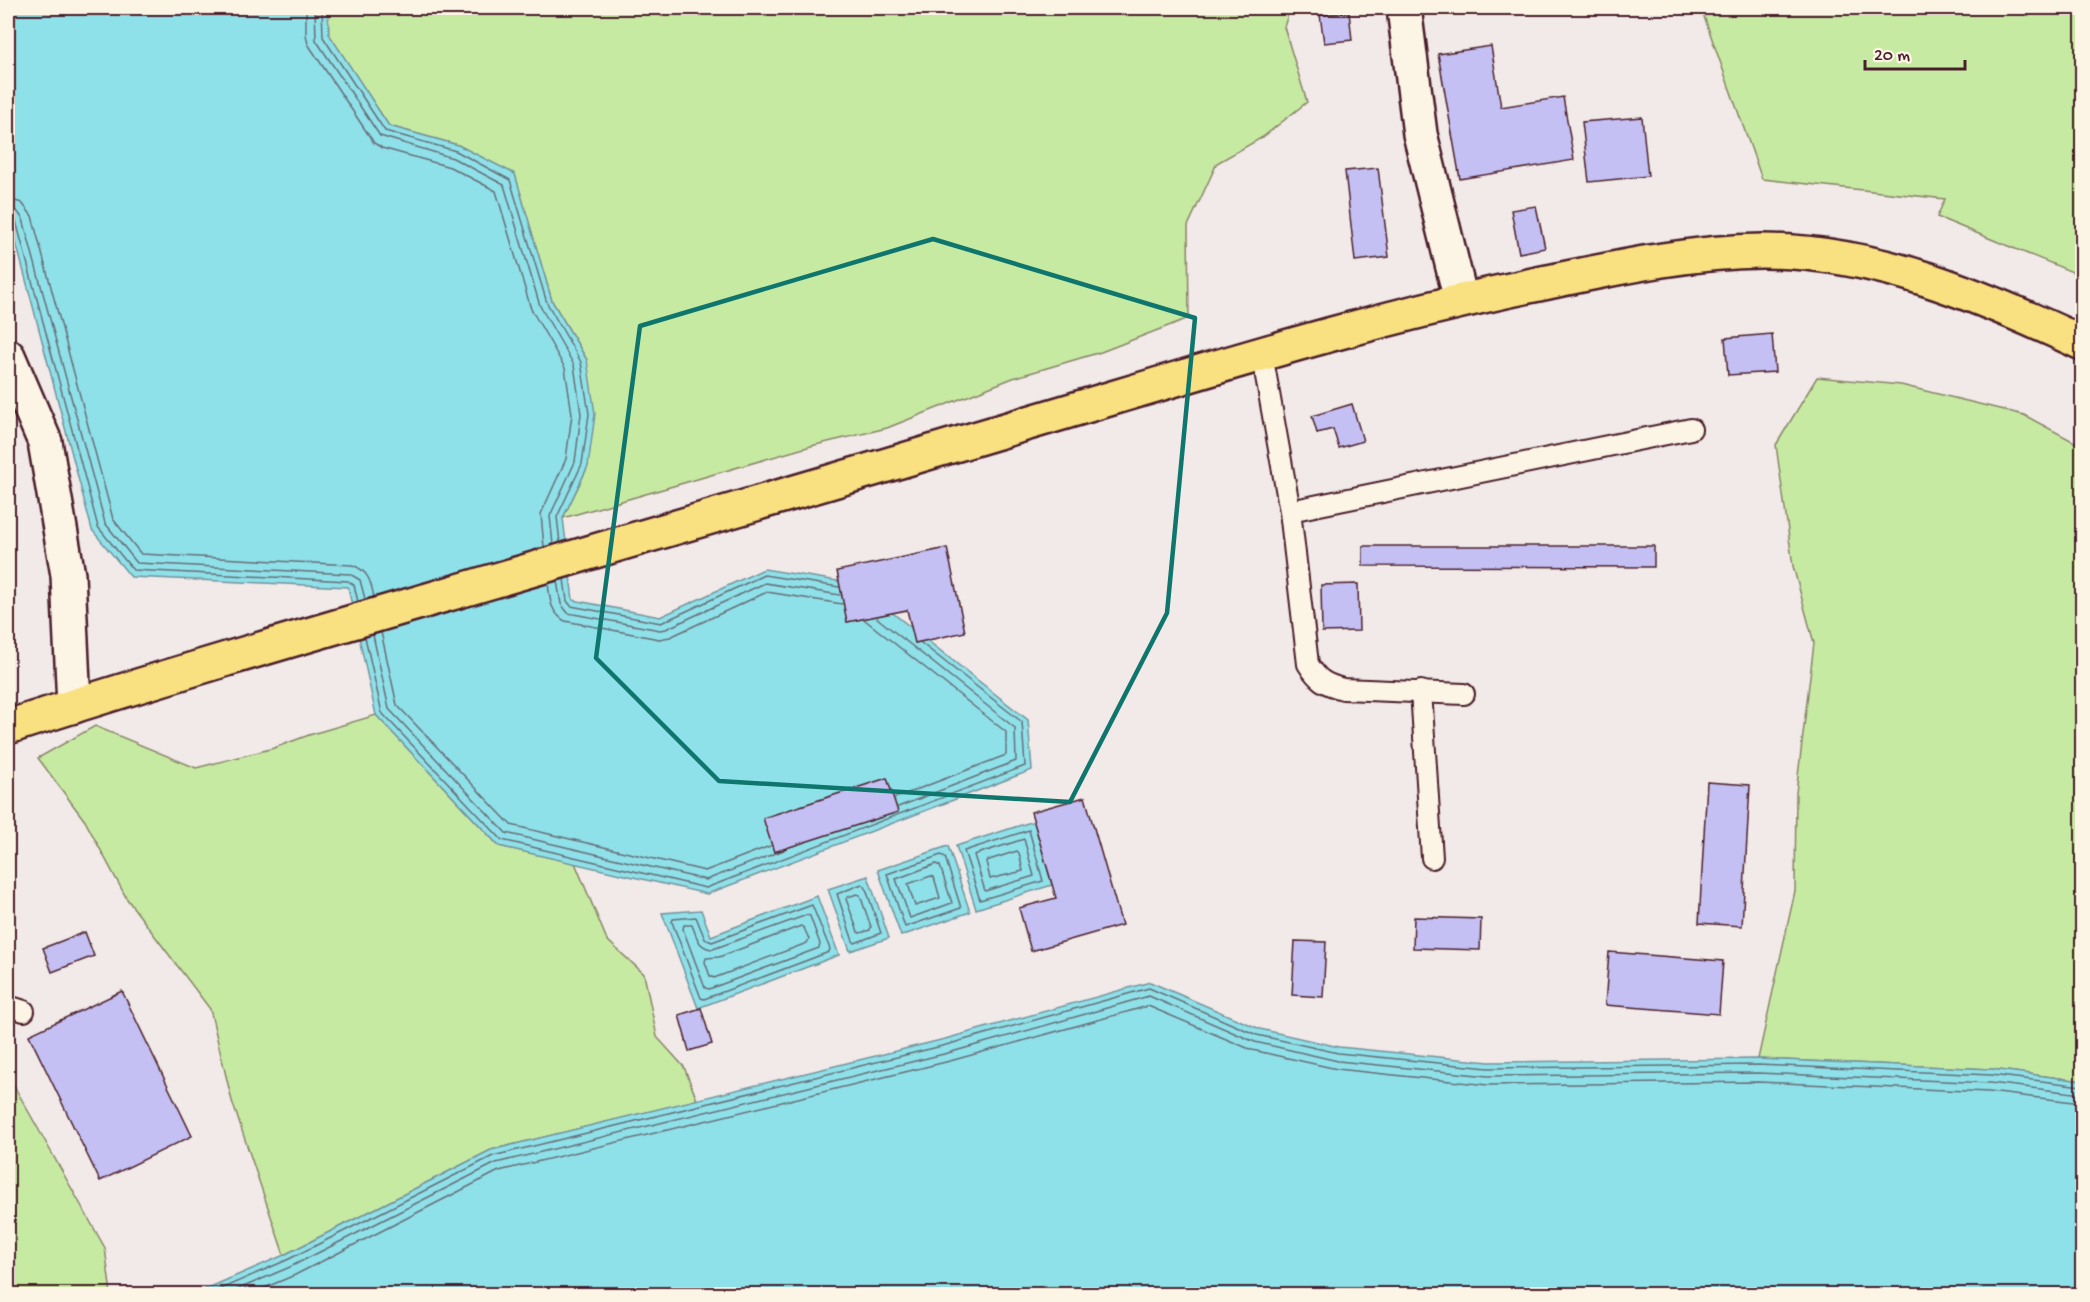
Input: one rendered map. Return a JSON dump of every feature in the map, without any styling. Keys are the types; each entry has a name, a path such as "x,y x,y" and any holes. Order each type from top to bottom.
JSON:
{"highway":[{"path":"8,727 200,666 568,560 1262,354 1461,300 1663,258 1710,253 1768,251 1851,258 1950,286 2082,343"}],"street":[{"path":"1404,8 1420,134 1461,300"},
{"path":"8,356 45,442 68,575 74,706"}],"lane":[{"path":"1262,354 1290,511 1308,664 1316,677 1329,685 1343,688 1464,694"},
{"path":"1290,511 1691,429"},
{"path":"1421,691 1432,858"}],"highlighted area":[{"path":"933,239 1195,318 1167,613 1070,802 719,781 596,658 640,326"}],"green space":[{"path":"328,8 1290,8 1284,27 1307,102 1263,137 1217,163 1188,226 1189,318 1101,352 1013,378 887,428 811,446 563,518 588,466 587,360 552,301 515,175 458,145 389,126 328,34"},
{"path":"1701,8 2082,8 2082,276 1937,217 1945,199 1762,179"},
{"path":"1817,377 1901,385 2024,415 2082,446 2082,1081 1991,1069 1758,1059 1795,891 1796,793 1814,643 1793,566 1776,445"},
{"path":"376,715 499,846 575,863 607,940 644,974 657,1037 684,1067 697,1100 491,1150 284,1255 232,1101 210,1009 127,899 85,821 38,758 95,726 196,768 274,748"},
{"path":"8,1075 105,1248 111,1294 8,1294"}],"water":[{"path":"8,8 328,8 329,34 389,126 458,145 515,174 552,301 587,360 595,414 588,466 563,518 573,600 660,617 764,569 856,584 1028,720 1032,770 707,894 499,846 376,715 348,587 131,577 92,530 8,212"},
{"path":"1034,821 1052,885 976,909 956,846"},
{"path":"948,846 970,912 901,936 878,870"},
{"path":"868,876 889,938 850,951 828,889"},
{"path":"817,896 839,955 698,1008 662,913 701,910 711,936"},
{"path":"1150,982 1260,1029 1339,1047 1489,1062 1758,1059 1991,1069 2082,1081 2082,1294 194,1294 284,1255 491,1150 945,1039"}],"building":[{"path":"1349,12 1352,40 1324,43 1320,15"},
{"path":"1491,46 1501,107 1563,97 1574,160 1460,179 1438,54"},
{"path":"1642,117 1648,176 1589,182 1582,122"},
{"path":"1378,168 1389,257 1355,261 1345,171"},
{"path":"1536,206 1545,248 1519,253 1511,210"},
{"path":"1772,334 1775,372 1728,375 1725,338"},
{"path":"1352,404 1363,441 1339,448 1333,429 1317,433 1312,416"},
{"path":"1363,546 1654,546 1654,567 1363,566"},
{"path":"947,548 965,632 915,643 907,610 847,622 837,571"},
{"path":"1358,584 1359,631 1322,632 1321,585"},
{"path":"887,778 898,812 774,852 763,818"},
{"path":"1707,782 1750,785 1742,926 1699,923"},
{"path":"1085,797 1122,925 1031,951 1019,908 1056,898 1031,812"},
{"path":"1414,917 1481,919 1480,950 1413,948"},
{"path":"85,932 94,956 52,972 43,948"},
{"path":"1295,941 1326,942 1323,997 1292,995"},
{"path":"1609,952 1723,961 1719,1014 1605,1005"},
{"path":"122,991 192,1136 100,1181 29,1035"},
{"path":"701,1008 712,1044 689,1051 679,1015"}]}
